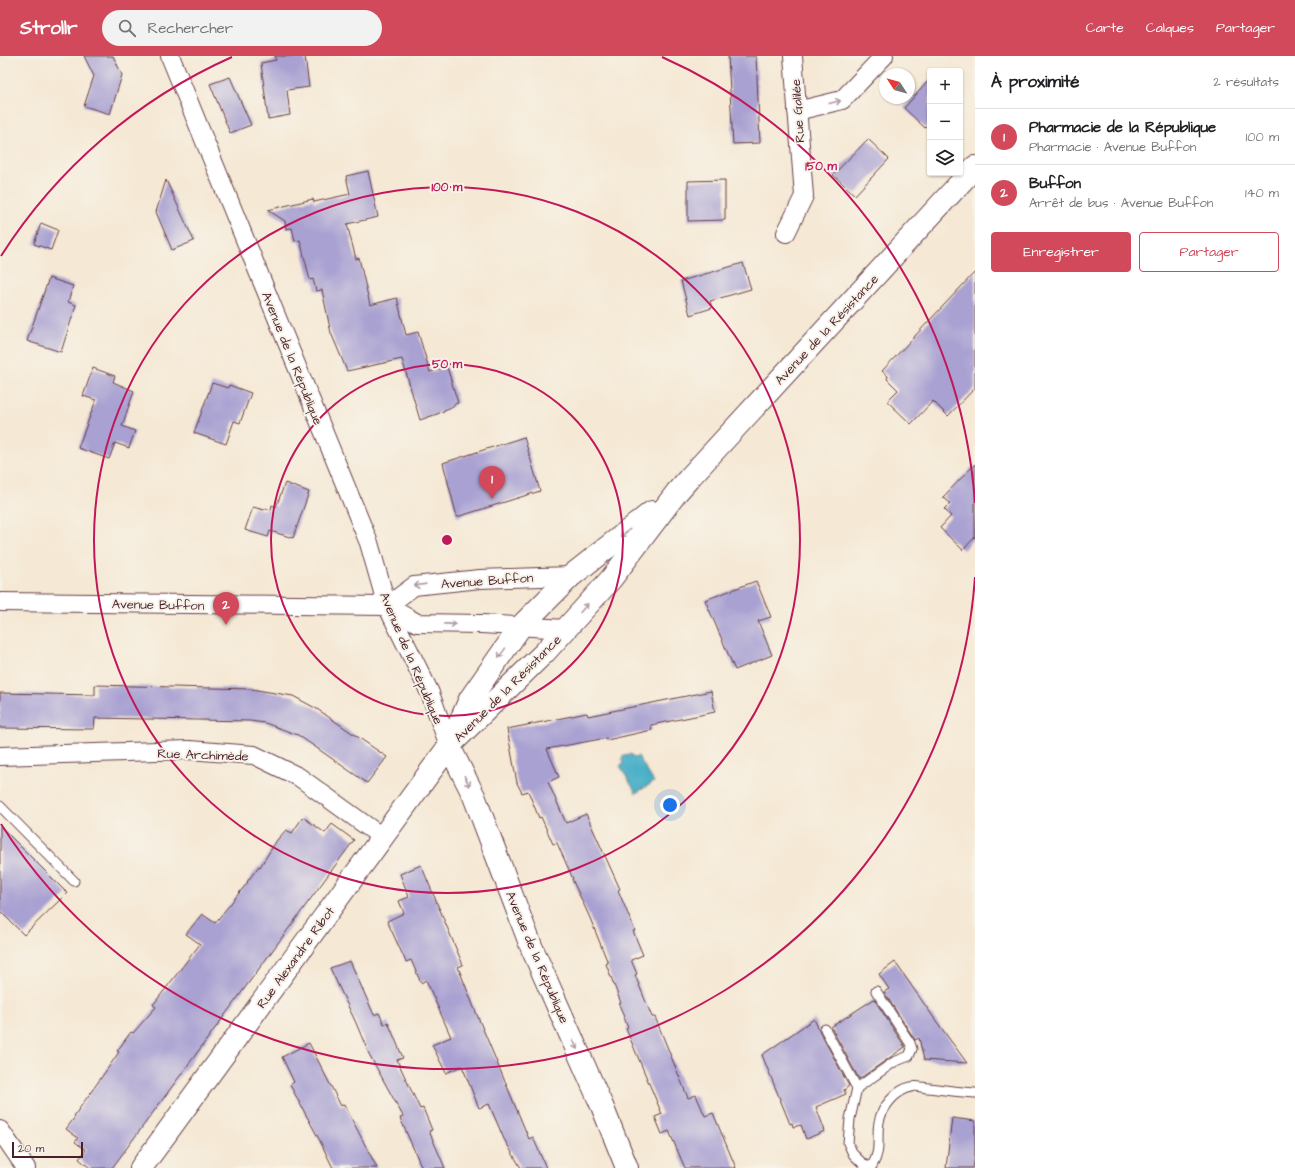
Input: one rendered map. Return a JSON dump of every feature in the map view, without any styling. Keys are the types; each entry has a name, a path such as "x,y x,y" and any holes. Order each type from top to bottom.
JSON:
{"main road":[{"name":"Avenue de la Résistance","path":"449,746 545,652 611,578 677,492 731,431 975,167"},
{"name":"Avenue de la Résistance","path":"449,746 470,699 521,626 571,576 677,492"},
{"name":"Rue Alexandre Ribot","path":"141,1168 449,746"},
{"name":"Avenue de la République","path":"449,746 474,796 531,946 602,1106 627,1168"}],"street":[{"name":"Avenue de la République","path":"170,56 369,543 387,606 430,693 449,746"},
{"name":"Rue Galilée","path":"786,233 804,196 793,56"},
{"path":"797,112 842,100 884,56"},
{"name":"Avenue Buffon","path":"387,606 414,586 480,579 571,576"},
{"name":"Avenue Buffon","path":"0,602 387,606 417,623 566,628"},
{"name":"Rue Archimède","path":"0,756 189,750 254,755 299,777 382,837"},
{"path":"0,1130 26,1168"}],"lane":[{"path":"0,806 74,881"},
{"path":"857,1088 894,1062 909,1056 912,1049 910,1043 876,991"},
{"path":"826,1029 857,1088 850,1119 848,1143 853,1154 866,1166 872,1166 877,1158 879,1149 879,1120 887,1105 898,1093 912,1086 975,1093"}],"water":[{"path":"631,754 635,758 638,756 654,782 636,793 620,766 623,764 623,756"}],"building":[{"path":"84,56 113,56 122,75 110,114 84,106 94,76"},
{"path":"275,56 305,56 309,87 287,90 290,115 268,119 261,63 276,60"},
{"path":"728,56 756,56 760,143 733,144"},
{"path":"230,77 251,125 230,133 210,84"},
{"path":"927,82 927,126 925,128 904,108 908,104 915,104 915,96"},
{"path":"868,139 889,159 855,195 833,175"},
{"path":"368,171 378,217 347,224 356,259 359,258 370,305 397,298 406,335 418,332 430,372 447,367 458,403 444,411 420,420 402,359 347,371 331,333 322,290 316,291 313,279 310,280 300,240 295,241 292,228 286,229 285,221 268,210 313,199 314,202 350,194 346,176"},
{"path":"166,180 194,241 172,250 156,212"},
{"path":"725,180 725,220 688,221 688,181"},
{"path":"41,223 58,230 51,250 34,244"},
{"path":"743,263 751,289 710,301 712,308 690,315 681,281"},
{"path":"975,272 975,388 948,416 933,401 911,424 887,401 898,390 887,379 888,376 882,371"},
{"path":"49,278 73,286 68,302 76,305 61,352 27,341"},
{"path":"93,368 115,376 113,382 134,391 122,426 135,431 129,448 115,443 109,459 78,448 96,400 83,396"},
{"path":"212,383 228,388 229,385 251,393 240,423 234,421 226,444 194,433"},
{"path":"524,437 540,491 457,517 443,463"},
{"path":"975,464 975,537 963,550 940,528 951,516 944,509 950,503 943,497"},
{"path":"285,483 309,492 293,538 270,531 268,537 245,530 253,507 271,510 272,505 276,507"},
{"path":"756,581 771,617 758,621 772,655 735,670 705,600"},
{"path":"95,685 251,689 293,696 317,709 387,757 367,783 298,735 265,723 250,721 95,718 94,729 0,728 0,693 95,695"},
{"path":"711,691 715,712 651,725 652,730 607,740 606,738 547,749 559,777 548,782 566,823 586,814 620,889 618,890 643,955 631,960 637,974 635,975 652,1017 655,1017 688,1098 696,1095 705,1116 713,1113 736,1168 685,1168 669,1131 662,1134 655,1117 662,1114 626,1029 628,1028 619,1004 621,1003 606,964 608,963 573,879 557,843 553,844 541,817 539,818 528,791 522,793 517,783 507,729 587,713 588,716"},
{"path":"303,817 325,833 332,824 354,840 112,1168 90,1168 79,1159 86,1150 75,1142 78,1138 66,1129 119,1052 117,1051 131,1032 133,1033 156,1007 153,1005 200,944 186,934 202,914 215,923 259,866 260,867 277,840 286,830 292,833"},
{"path":"0,826 67,893 24,935 0,911"},
{"path":"421,865 463,965 458,967 475,1010 529,1139 533,1137 546,1168 521,1168 504,1139 489,1104 479,1108 462,1066 446,1073 432,1045 451,1037 426,980 421,983 411,960 406,962 387,921 404,913 399,901 409,897 400,874"},
{"path":"350,961 374,1015 379,1013 384,1024 388,1022 403,1058 397,1060 420,1109 423,1108 432,1130 429,1131 445,1168 422,1168 400,1118 403,1116 369,1054 330,968"},
{"path":"895,962 967,1063 924,1060 919,1038 915,1040 884,992 889,989 879,974"},
{"path":"874,999 905,1047 859,1079 831,1027"},
{"path":"814,1019 849,1086 844,1090 846,1094 816,1107 825,1131 806,1139 801,1125 793,1127 792,1123 790,1124 762,1055"},
{"path":"309,1043 341,1106 344,1104 377,1168 333,1168 290,1085 294,1082 282,1057"},
{"path":"952,1118 975,1121 975,1155 973,1168 946,1168"}],"place":[{"name":"Pharmacie de la République","path":"492,499"},
{"name":"Buffon","path":"226,625"}]}
